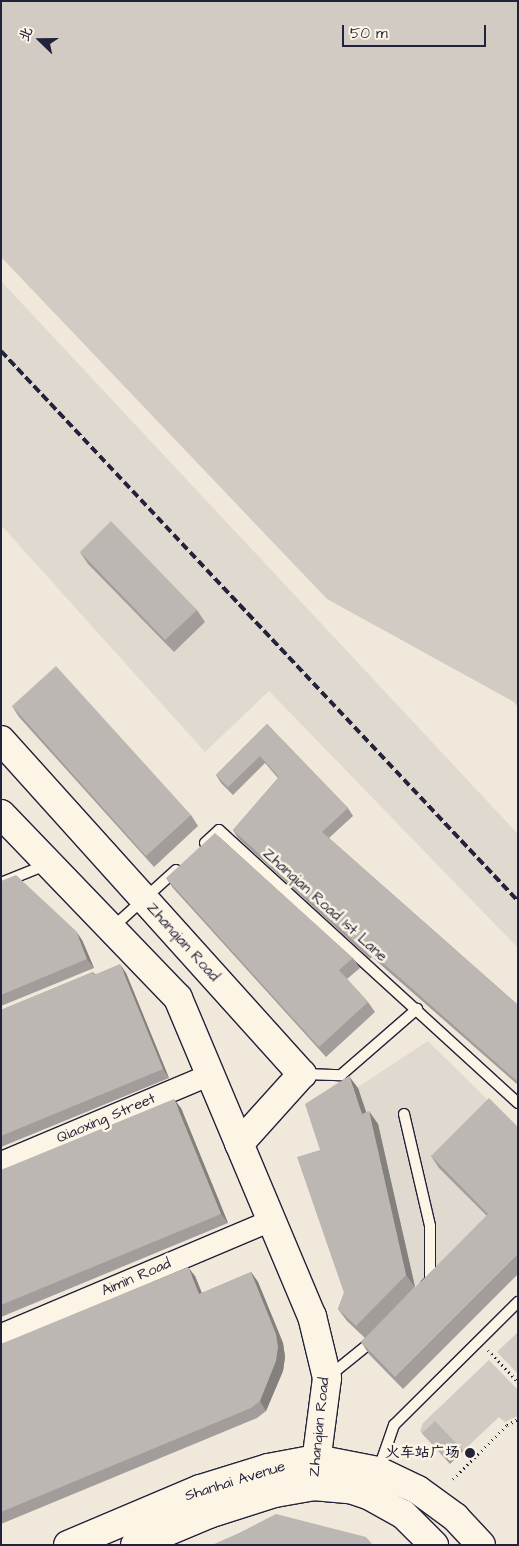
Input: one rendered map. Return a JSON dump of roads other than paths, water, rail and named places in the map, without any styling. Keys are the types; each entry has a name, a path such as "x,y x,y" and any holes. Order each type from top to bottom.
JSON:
{"street":[{"name":"Zhanqian Road","path":"1,740 302,1074"},
{"name":"Zhanqian Road","path":"1,814 111,929 133,959 178,998 312,1316 327,1378 315,1473"},
{"name":"Qiaoxing Street","path":"1,1162 210,1074"},
{"path":"239,1144 302,1074"},
{"name":"Aimin Road","path":"1,1334 271,1220"},
{"name":"Shanhai Avenue","path":"68,1545 200,1490 268,1468 315,1473 418,1490 455,1517 481,1545"},
{"name":"Shanhai Avenue","path":"135,1545 209,1514 275,1493 315,1473"},
{"name":"Shanhai Avenue","path":"374,1484 432,1543"}],"lane":[{"name":"Zhanqian Road 1st Lane","path":"199,848 219,830 518,1102"},
{"path":"111,929 185,861"},
{"path":"1,884 49,864"},
{"path":"302,1074 341,1075 417,1009"},
{"path":"404,1114 430,1226 430,1281 417,1295"},
{"path":"374,1484 394,1425 518,1302"},
{"path":"327,1378 364,1349 384,1329"}],"railway":[{"path":"1,351 518,901"}],"place":[{"name":"火车站广场","path":"470,1453"}]}
